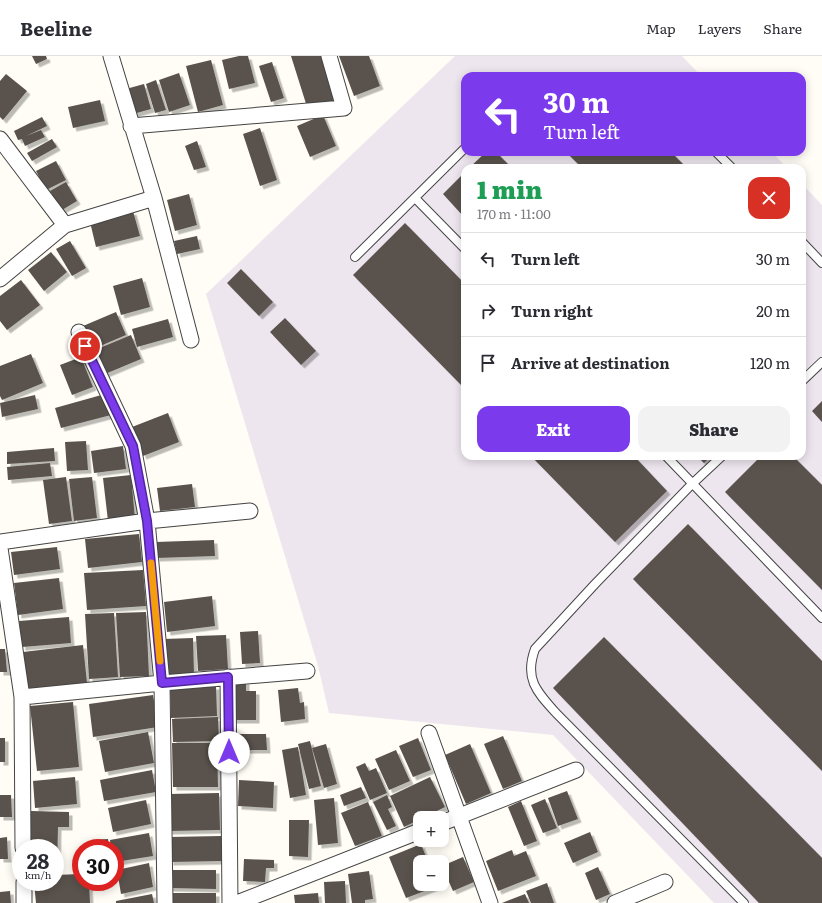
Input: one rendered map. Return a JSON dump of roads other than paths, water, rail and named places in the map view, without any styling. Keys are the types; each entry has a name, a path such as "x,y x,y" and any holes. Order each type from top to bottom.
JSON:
{"street":[{"path":"111,56 154,198 191,340"},
{"path":"132,126 344,108 329,56"},
{"path":"0,139 65,225"},
{"path":"0,279 65,225 154,198"},
{"path":"79,332 133,446 147,521 162,683 165,903"},
{"path":"0,542 147,521 250,511"},
{"path":"0,548 22,697 24,839"},
{"path":"22,697 162,683 307,671"},
{"path":"228,677 230,903"},
{"path":"428,733 490,903"},
{"path":"449,820 576,770"},
{"path":"237,903 413,834"},
{"path":"622,902 665,882"},
{"path":"24,891 24,903"}],"lane":[{"path":"355,257 461,152"},
{"path":"720,156 728,164"},
{"path":"415,198 461,245"},
{"path":"806,246 822,263"},
{"path":"806,377 822,362"},
{"path":"670,460 822,618"},
{"path":"718,460 692,484 595,584 535,649 531,661 530,673 534,685 556,713 744,903"}]}
